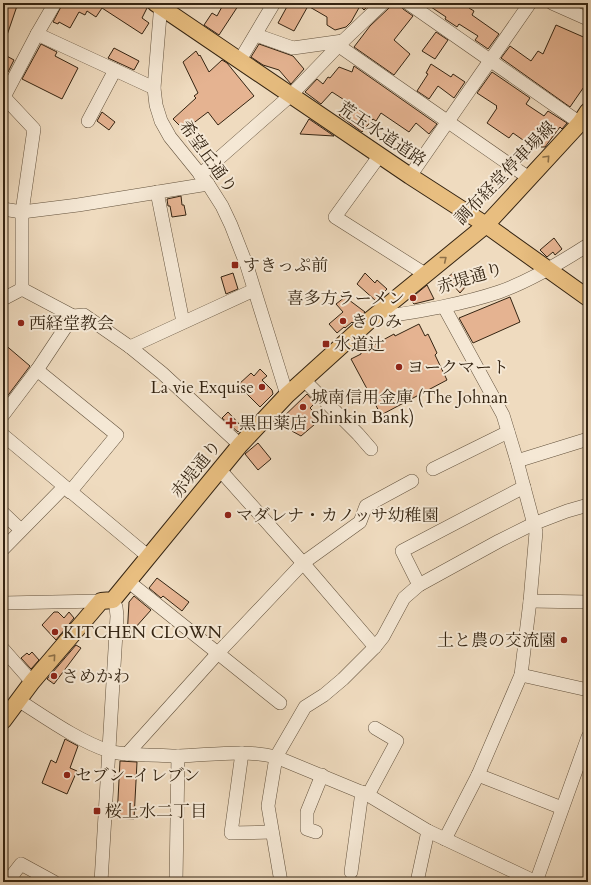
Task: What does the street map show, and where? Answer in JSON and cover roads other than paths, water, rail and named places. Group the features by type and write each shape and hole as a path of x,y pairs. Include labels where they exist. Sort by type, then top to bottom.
{"main road":[{"name":"荒玉水道道路","path":"159,4 410,176 486,225 588,298"},
{"name":"調布経堂停車場線","path":"371,319 486,225 584,117"},
{"name":"赤堤通り","path":"107,601 129,582 240,445 303,379 371,319"},
{"path":"3,721 32,682 107,601"}],"street":[{"path":"22,289 22,212 34,129 4,98 55,3"},
{"path":"240,60 274,3"},
{"path":"3,209 22,212 78,205 157,192 204,179 383,3"},
{"path":"408,3 491,61 584,117"},
{"path":"410,176 530,3"},
{"path":"552,3 588,19"},
{"name":"希望丘通り","path":"159,4 154,88 156,105 161,121 170,137 204,179 222,206 231,225 244,259 287,395"},
{"path":"37,34 154,88"},
{"path":"256,35 293,48 341,44 448,122 529,178"},
{"path":"88,121 115,70"},
{"path":"380,155 335,217 425,274"},
{"path":"157,192 183,322"},
{"name":"赤堤通り","path":"371,319 444,307 500,291 547,270 588,246"},
{"path":"3,299 22,289"},
{"path":"22,289 73,316 84,315 130,347 162,373 240,445"},
{"path":"130,347 254,290"},
{"path":"444,307 503,415 536,532 522,675 478,775 445,839"},
{"path":"3,415 37,370 73,316"},
{"path":"3,549 21,530 67,489 117,435 37,370"},
{"path":"303,379 371,449"},
{"path":"433,469 508,432"},
{"path":"3,435 149,557"},
{"path":"517,461 588,439"},
{"path":"220,470 375,647"},
{"path":"127,754 218,653 303,563 360,522 366,506 412,481"},
{"path":"419,585 402,550 524,487"},
{"path":"281,882 268,806 276,757 305,707 324,695 343,679 375,647 383,636 404,598 419,585 499,541 534,524 567,511 588,505"},
{"path":"3,513 21,530"},
{"path":"129,582 280,703"},
{"path":"3,603 107,601 116,607 117,616 101,882"},
{"path":"530,601 588,602"},
{"path":"3,650 32,682"},
{"path":"522,675 588,690"},
{"path":"18,700 81,738 108,751 127,754 178,756 242,753 263,754 276,757 365,793 428,831 536,882 588,737"},
{"path":"351,872 365,793 397,741 375,728"},
{"path":"242,753 231,833 272,832"},
{"path":"176,882 178,756"},
{"path":"478,775 562,808"},
{"path":"316,832 307,829 306,812 322,776"},
{"path":"417,882 428,831"},
{"path":"9,874 21,864 54,882"}],"place":[{"name":"すきっぷ前","path":"235,265"},
{"name":"喜多方ラーメン","path":"413,298"},
{"name":"きのみ","path":"343,321"},
{"name":"西経堂教会","path":"21,323"},
{"name":"水道辻","path":"326,344"},
{"name":"ヨークマート","path":"399,367"},
{"name":"La vie Exquise","path":"262,387"},
{"name":"城南信用金庫 (The Johnan Shinkin Bank)","path":"303,407"},
{"name":"黒田薬店","path":"231,423"},
{"name":"マダレナ・カノッサ幼稚園","path":"228,515"},
{"name":"KITCHEN CLOWN","path":"55,632"},
{"name":"土と農の交流園","path":"564,640"},
{"name":"さめかわ","path":"54,676"},
{"name":"セブン-イレブン","path":"67,775"},
{"name":"桜上水二丁目","path":"97,811"}]}
